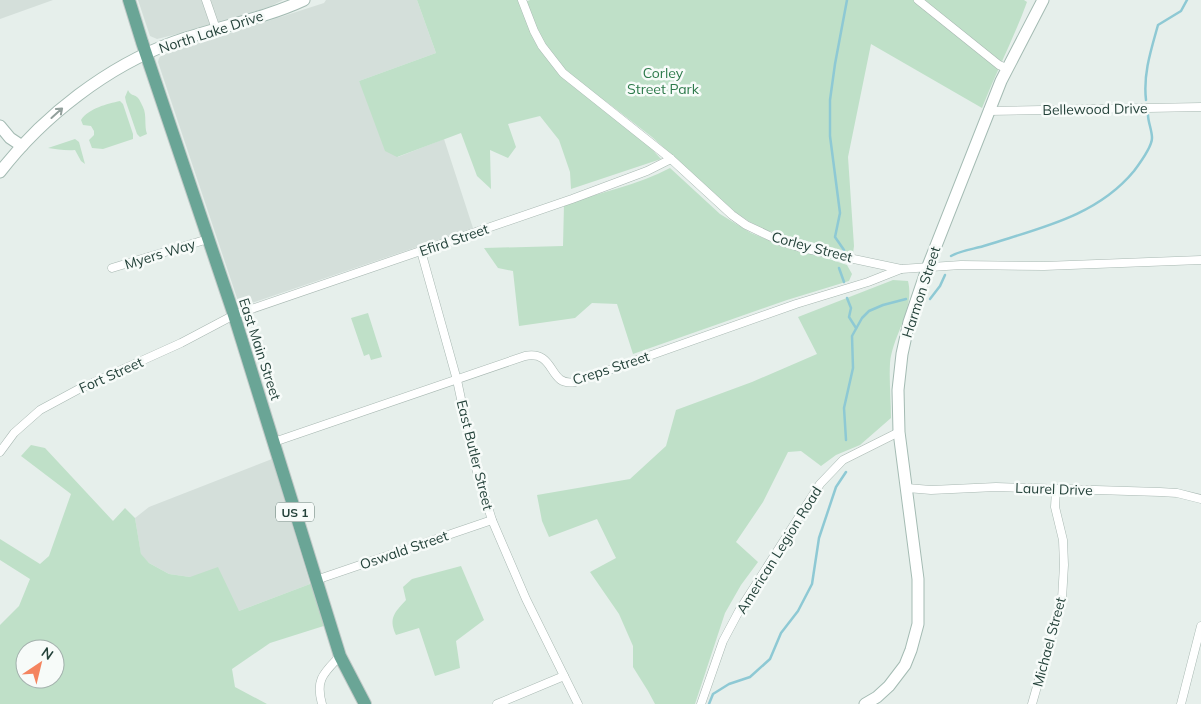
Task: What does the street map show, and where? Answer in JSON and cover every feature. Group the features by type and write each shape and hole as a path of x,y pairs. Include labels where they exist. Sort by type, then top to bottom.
{"main road":[{"name":"East Main Street","path":"129,1 234,315 340,656 365,704"}],"street":[{"path":"206,0 216,29"},
{"name":"North Lake Drive","path":"0,172 22,146 51,118 98,81 146,54 176,41 285,8 304,0"},
{"name":"Corley Street","path":"522,0 542,46 563,73 671,159 732,215 782,242 901,269 961,265 1044,266 1201,260"},
{"path":"918,0 993,60 1006,68"},
{"name":"Harmon Street","path":"865,704 877,697 889,686 904,665 912,650 918,624 918,579 899,432 898,390 902,354 909,322 928,266 988,111 1006,68 1043,0"},
{"name":"Bellewood Drive","path":"988,111 1201,107"},
{"path":"0,126 10,138 22,146"},
{"name":"Efird Street","path":"234,315 622,180 647,171 671,159"},
{"name":"Myers Way","path":"112,268 208,239"},
{"name":"East Butler Street","path":"421,251 457,380 475,465 492,520 526,599 578,704"},
{"name":"Creps Street","path":"274,442 531,355 538,355 544,359 564,382 576,382 901,269"},
{"name":"Fort Street","path":"0,452 14,433 40,410 79,389 181,343 234,315"},
{"name":"American Legion Road","path":"701,704 723,641 739,611 820,484 843,460 899,432"},
{"name":"Laurel Drive","path":"907,488 931,490 996,487 1160,492 1177,493 1201,499"},
{"name":"Michael Street","path":"1032,704 1062,600 1064,556 1063,540 1055,507 1056,490"},
{"name":"Oswald Street","path":"316,580 492,520"},
{"path":"1181,704 1201,626"},
{"path":"322,704 319,685 322,675 340,656"},
{"path":"497,704 564,676"}],"shaded area":[{"path":"0,0 53,0 0,19"},
{"path":"138,0 283,0 222,23 157,39 150,36"},
{"path":"326,0 417,0 436,53 359,81 398,157 444,139 473,228 240,307 158,62 159,58 162,55 324,3"},
{"path":"272,459 310,584 239,611 190,577 169,574 149,563 141,555 135,518 149,507"}],"green space":[{"path":"417,0 520,0 532,31 574,86 648,145 661,159 571,189 570,172 559,140 540,116 508,124 516,147 508,158 490,150 491,189 477,176 461,133 397,157 385,151 359,81 436,53"},
{"name":"Corley Street Park","path":"530,0 1024,0 1027,2 982,108 871,44 848,157 853,253 765,230 735,212 652,137 564,71 544,46 525,2"},
{"path":"128,90 138,98 144,110 147,134 140,137 137,134 126,102 125,97"},
{"path":"120,101 123,104 133,139 103,149 92,148 89,140 94,135 94,131 91,126 83,125 81,120 93,110"},
{"path":"75,139 79,142 85,164 81,161 75,150 48,148"},
{"path":"670,168 720,214 751,233 791,249 808,252 847,265 852,274 849,281 787,300 633,354 617,304 592,303 575,318 519,326 513,271 498,268 484,248 563,246 564,204 632,184"},
{"path":"893,280 908,281 909,302 890,363 891,418 860,445 836,455 821,466 801,451 788,452 763,502 736,542 758,562 741,585 725,613 695,704 655,704 633,667 633,646 619,614 590,572 616,558 597,519 549,537 542,521 537,495 630,479 666,446 676,410 752,382 817,354 798,317"},
{"path":"368,313 382,357 371,360 369,354 364,356 351,318"},
{"path":"31,445 45,448 113,521 125,508 135,518 141,554 149,563 169,574 190,577 218,567 239,611 316,580 330,624 270,643 232,669 235,687 267,704 0,704 0,625 19,606 30,579 0,560 0,539 40,564 49,556 71,494 21,456"},
{"path":"461,566 484,620 456,641 460,668 435,676 419,628 396,635 393,620 396,612 406,600 403,587 412,579"}],"waterway":[{"path":"844,250 835,237 840,213 830,136 830,100 847,0"},
{"path":"1146,100 1147,71 1158,25 1181,11 1187,0"},
{"path":"951,256 1047,226 1085,210 1103,199 1134,171 1148,150 1152,138 1148,115"},
{"path":"839,268 844,282"},
{"path":"930,299 940,286 945,275"},
{"path":"847,298 851,308 849,317 856,328"},
{"path":"846,440 844,408 853,368 852,336 862,318 869,311 906,299"},
{"path":"709,704 713,694 729,684 750,677 770,659 781,633 798,611 812,584 819,538 836,487 846,472"}]}
